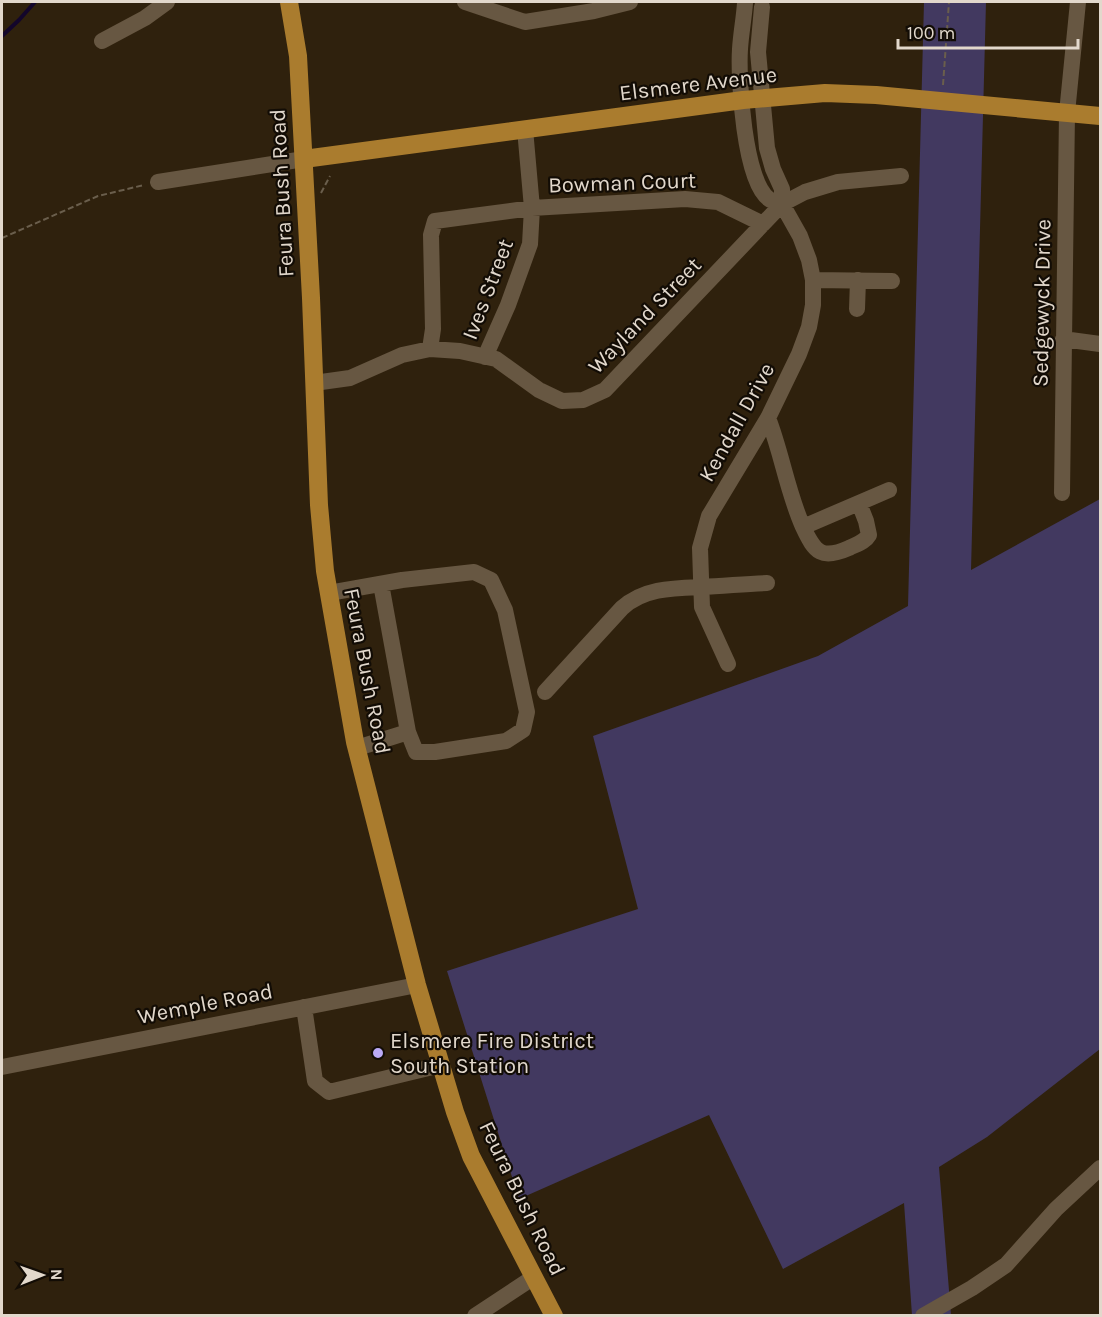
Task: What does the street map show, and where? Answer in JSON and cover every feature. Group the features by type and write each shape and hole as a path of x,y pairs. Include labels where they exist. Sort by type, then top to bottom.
{"main road":[{"name":"Feura Bush Road","path":"289,2 298,56 319,505 329,593 357,748 417,985 471,1156 554,1316"},
{"name":"Elsmere Avenue","path":"304,159 743,100 825,93 876,95 1101,116"}],"street":[{"path":"102,41 145,18 167,2"},
{"path":"465,2 525,22 594,11 630,2"},
{"path":"741,2 763,4"},
{"name":"Kendall Drive","path":"741,2 740,50 746,143 751,165 769,199 782,204"},
{"name":"Sedgewyck Drive","path":"1062,493 1066,113 1078,2"},
{"name":"Kendall Drive","path":"728,664 702,607 700,548 709,516 768,418 799,354 809,327 813,305 813,280 809,260 800,236 782,204 782,189 767,148 758,52 763,4"},
{"name":"Ives Street","path":"485,357 530,244 532,208 525,129"},
{"path":"158,182 304,159"},
{"path":"782,204 805,192 838,182 901,176"},
{"name":"Bowman Court","path":"430,349 433,328 431,235 435,221 532,208 685,199 718,202 763,224"},
{"name":"Wayland Street","path":"314,383 350,378 402,355 430,349 460,351 496,359 539,390 562,402 583,399 605,390 782,204"},
{"path":"813,280 892,281"},
{"path":"857,309 858,280"},
{"path":"1062,339 1101,344"},
{"path":"768,418 778,443 791,498 803,527 819,552 828,555 840,552 863,542 869,535 859,503"},
{"path":"803,527 890,490"},
{"path":"329,593 381,584 474,572 491,580 505,610 527,712 522,730 506,741 435,752 416,752 408,732 381,584"},
{"path":"545,692 629,602 642,595 661,590 767,583"},
{"path":"357,748 408,732"},
{"name":"Wemple Road","path":"2,1067 417,985"},
{"path":"304,1007 315,1081 329,1092 441,1065"},
{"path":"923,1316 1006,1265 1056,1209 1099,1174"},
{"path":"475,1316 483,1308 534,1277"}],"path":[{"path":"943,101 949,2"},
{"path":"2,238 98,196 158,182"}],"shaded area":[{"path":"924,2 986,2 971,570 1100,499 1100,1049 987,1137 939,1167 951,1315 912,1315 904,1203 783,1269 709,1115 519,1199 447,971 638,909 593,736 818,656 908,606"}],"waterway":[{"path":"2,36 35,2"}],"place":[{"name":"Elsmere Fire District South Station","path":"378,1053"}]}
